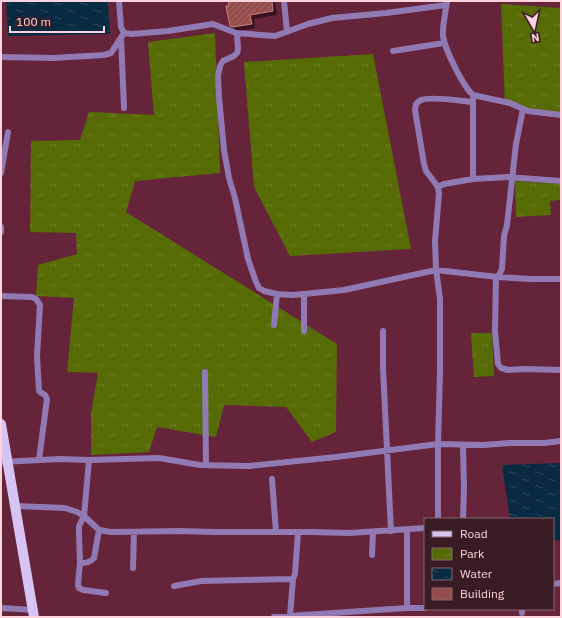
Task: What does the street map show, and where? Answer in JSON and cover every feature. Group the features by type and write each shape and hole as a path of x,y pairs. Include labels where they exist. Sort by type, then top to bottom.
{"main road":[{"path":"1,424 4,462 15,506 34,614"}],"street":[{"path":"119,1 122,36 124,108"},
{"path":"284,1 287,32"},
{"path":"1,57 53,58 104,55 111,53 122,36 213,24 237,33 275,36 308,24 332,18 386,13 447,3 443,31 444,43 457,72 473,95 510,103 522,109 540,113 561,115"},
{"path":"237,33 237,53 223,61 220,66 219,97 224,150 229,178 235,198 248,259 259,288 264,291 277,294 292,295 344,290 436,270 497,277 561,280"},
{"path":"392,51 444,43"},
{"path":"473,95 473,179"},
{"path":"438,518 440,299 436,270 435,241 438,187 426,170 424,164 415,110 416,104 420,100 425,99 472,102"},
{"path":"522,109 504,236 502,269 497,277 496,330 498,364 501,368 508,370 561,370"},
{"path":"1,173 8,132"},
{"path":"438,187 444,184 473,179 512,178 561,181"},
{"path":"1,227 1,232"},
{"path":"274,325 277,294"},
{"path":"304,294 304,331"},
{"path":"1,296 32,296 40,305 37,344 38,391 45,395 47,399 39,460"},
{"path":"383,331 383,368 391,531"},
{"path":"206,372 206,465"},
{"path":"4,462 61,459 89,460 159,458 206,465 249,466 438,444 463,445 561,441"},
{"path":"463,445 463,518"},
{"path":"89,460 84,516 79,526 80,563 78,585 79,588 83,590 106,593"},
{"path":"272,479 276,532"},
{"path":"15,506 65,508 84,516 99,530 111,532 180,531 349,533 424,528"},
{"path":"80,563 92,561 94,558 99,530"},
{"path":"407,530 407,608"},
{"path":"133,568 134,532"},
{"path":"290,616 293,579 296,574 298,532"},
{"path":"372,555 373,532"},
{"path":"174,586 201,581 293,579"},
{"path":"1,608 34,614"},
{"path":"274,617 424,608"}],"green space":[{"path":"501,4 561,8 561,113 505,105"},
{"path":"215,33 220,173 135,181 126,212 337,344 336,432 312,442 286,407 224,405 216,437 157,427 149,452 91,455 91,414 98,373 67,372 74,298 36,296 38,265 77,254 76,233 30,232 31,141 80,140 89,112 154,115 148,42"},
{"path":"373,54 411,249 290,256 254,187 244,62"},
{"path":"515,181 561,184 561,200 550,201 551,215 516,217"},
{"path":"471,333 492,333 494,376 474,377"}],"water":[{"path":"6,1 108,1 110,34 8,36"},
{"path":"561,463 561,541 554,540 554,518 510,518 502,465"}],"building":[{"path":"228,1 272,1 273,11 250,15 252,24 233,27 230,26 226,6 229,6"}]}
